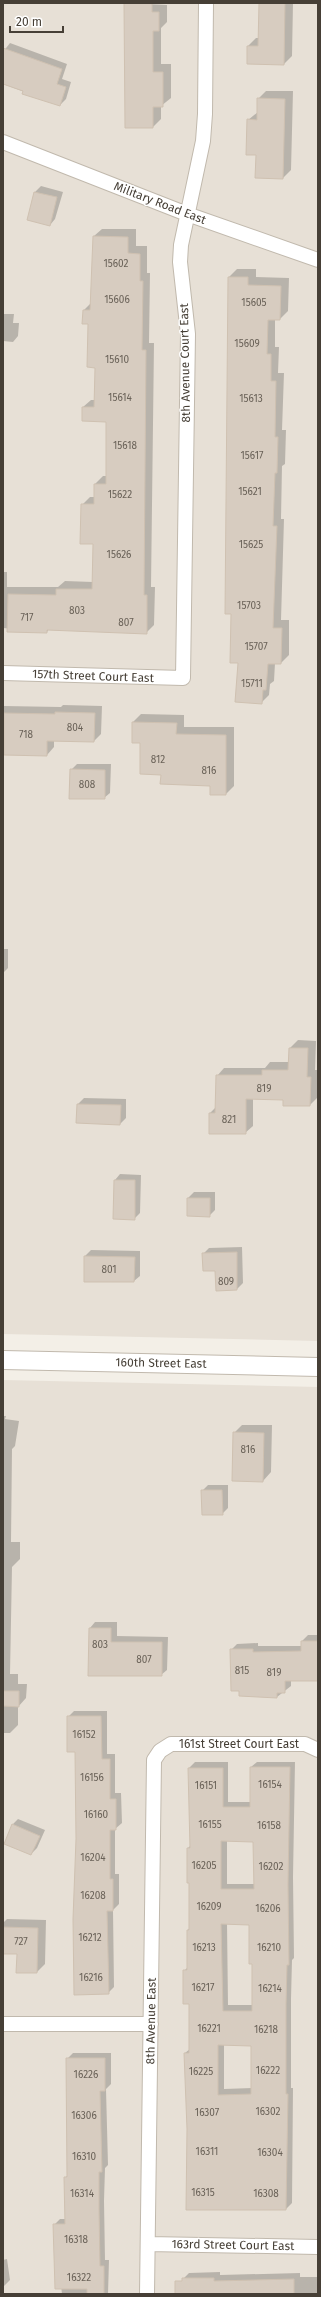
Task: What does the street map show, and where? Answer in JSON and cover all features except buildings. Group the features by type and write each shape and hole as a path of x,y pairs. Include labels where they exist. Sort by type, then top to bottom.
{"street":[{"name":"8th Avenue Court East","path":"183,678 188,334 180,262 187,214 203,141 205,114 206,3"},
{"name":"Military Road East","path":"3,142 187,214 318,260"},
{"name":"157th Street Court East","path":"3,673 183,678"},
{"name":"160th Street East","path":"3,1360 318,1367"},
{"name":"161st Street Court East","path":"160,1751 171,1744 305,1744 318,1750"},
{"name":"8th Avenue East","path":"147,2294 154,1760 160,1751"},
{"path":"3,2024 150,2024"},
{"name":"163rd Street Court East","path":"148,2244 318,2247"}],"shaded area":[{"path":"3,3 318,3 318,1341 3,1334"},
{"path":"3,1380 318,1387 318,2294 3,2294"}]}
